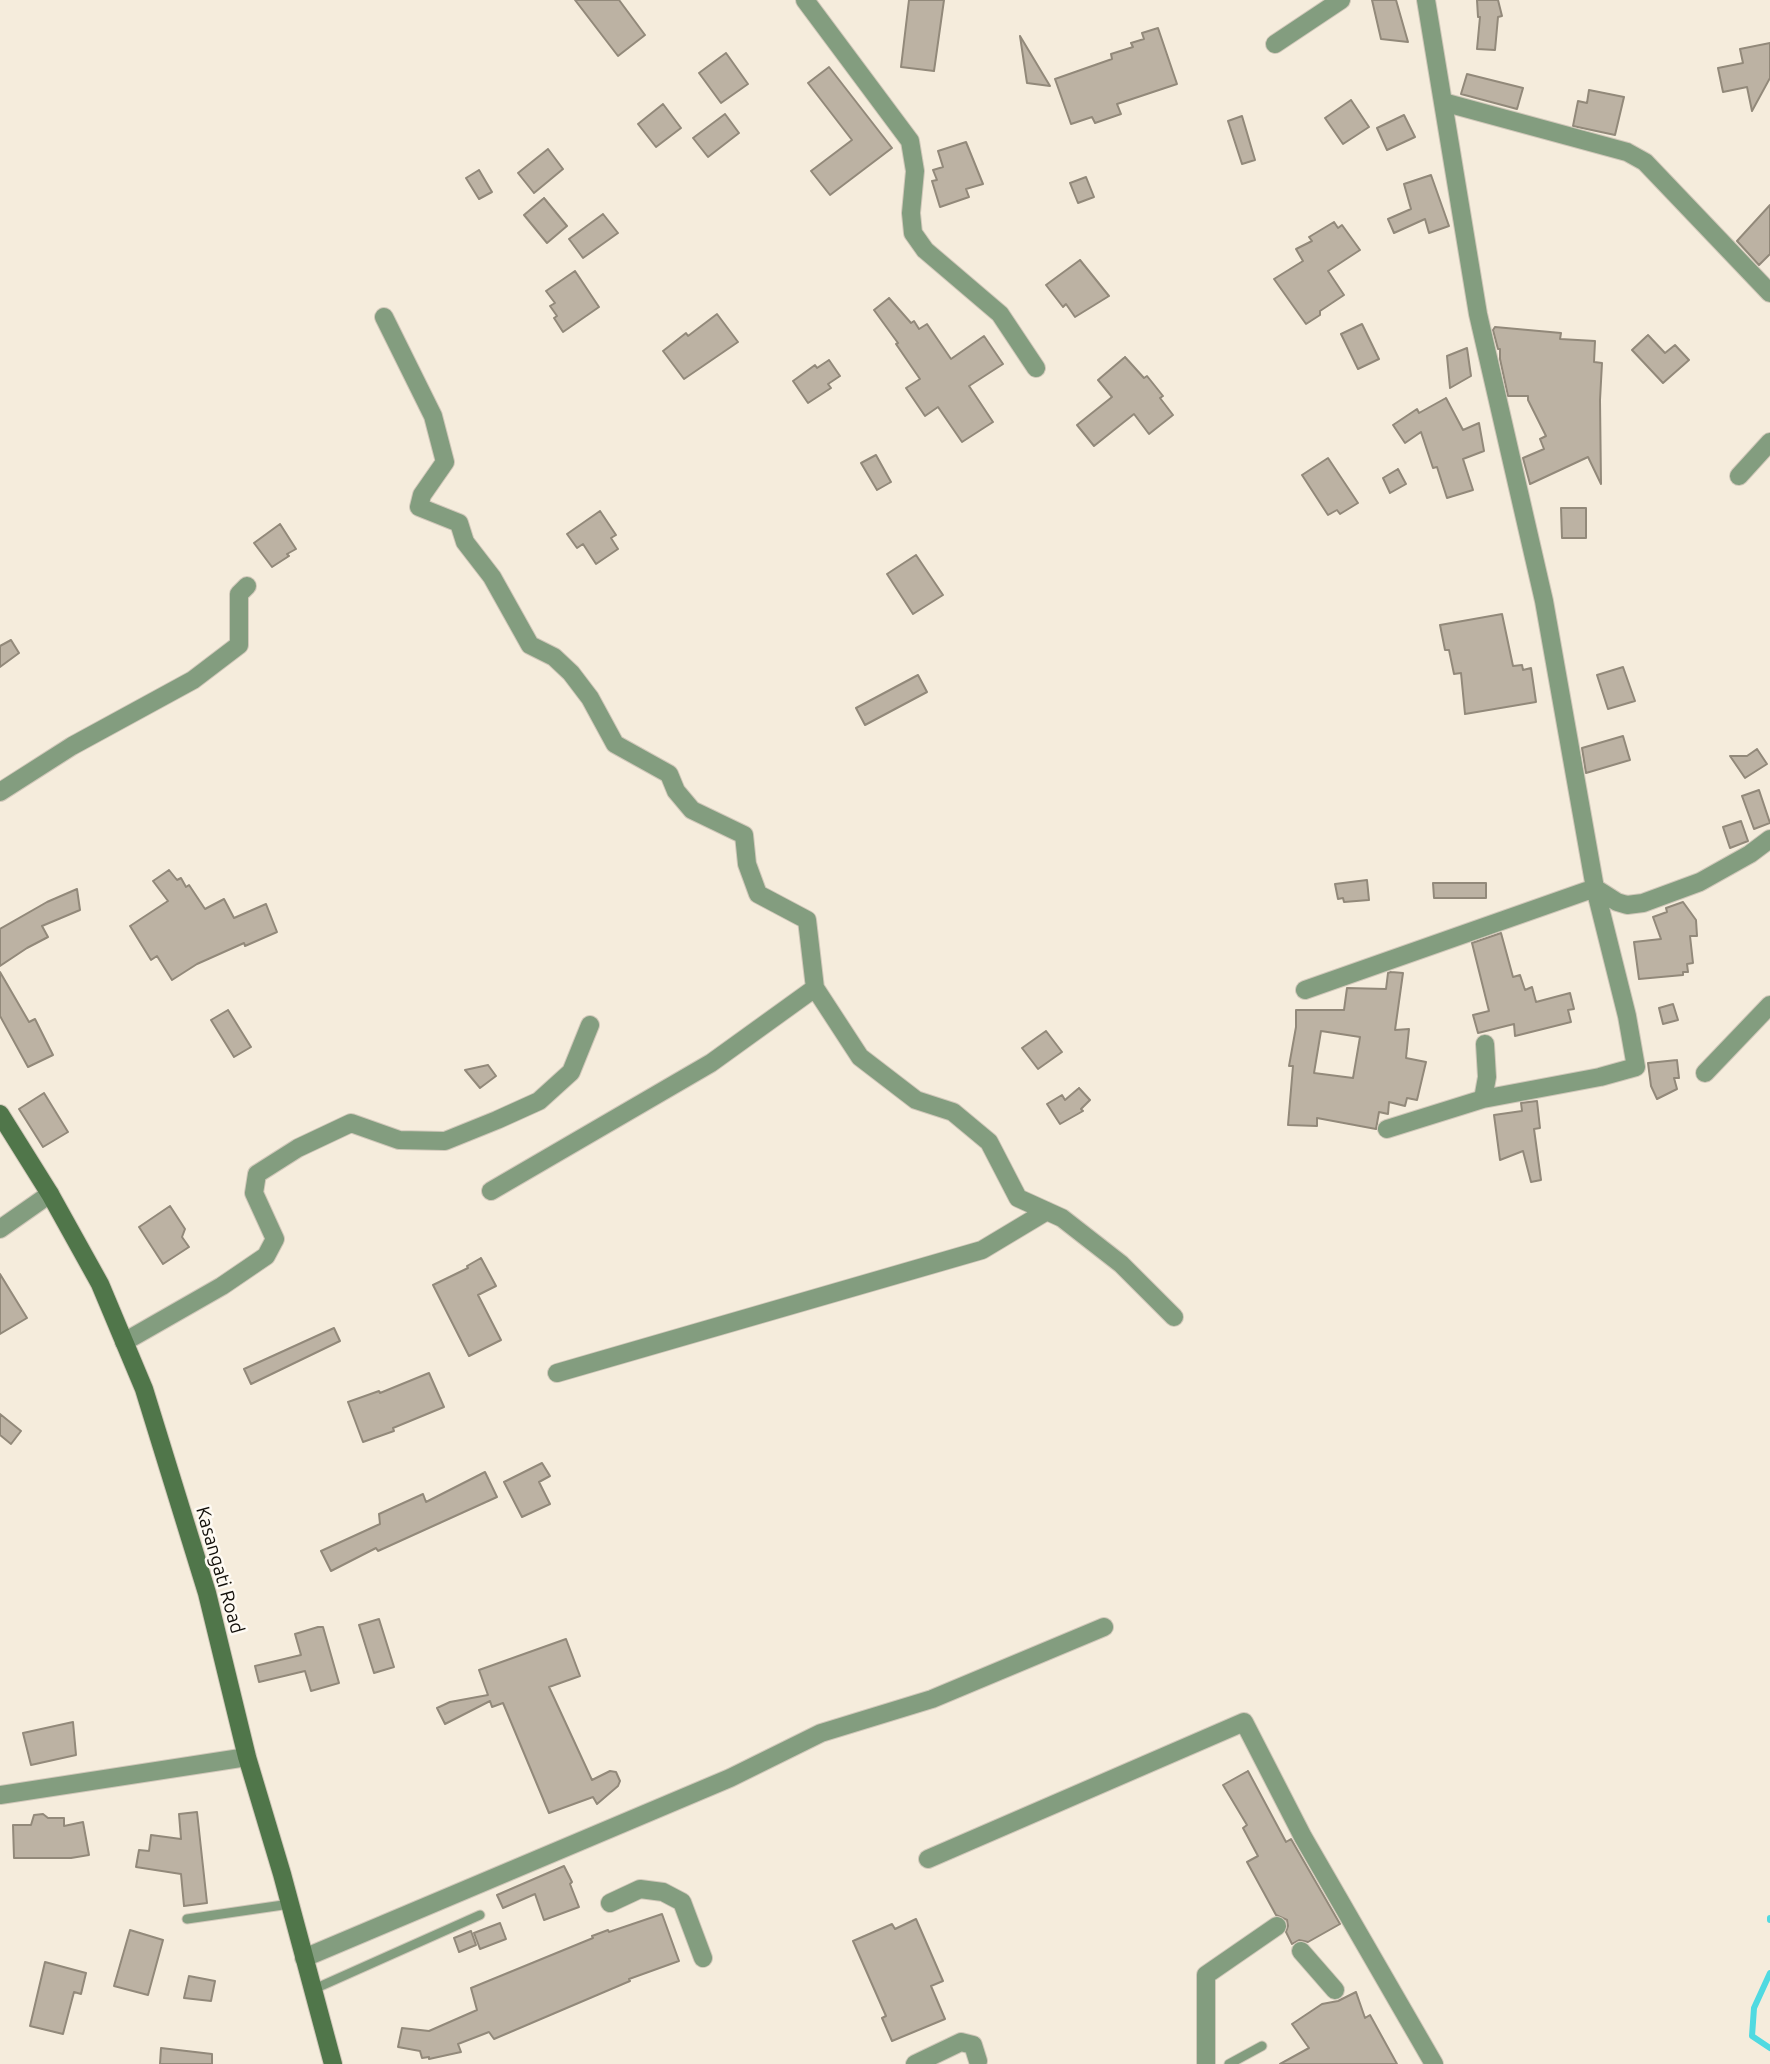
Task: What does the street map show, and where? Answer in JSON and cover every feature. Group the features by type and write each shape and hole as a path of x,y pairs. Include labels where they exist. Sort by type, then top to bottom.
{"street":[{"path":"805,0 909,141 915,171 911,213 913,233 925,250 1000,314 1036,368"},
{"path":"1275,44 1341,0"},
{"path":"1387,1129 1483,1099 1600,1077 1636,1067 1627,1016 1595,888 1544,601 1478,314 1426,0"},
{"path":"1443,102 1627,152 1645,162 1770,293"},
{"path":"384,317 433,416 445,462 422,495 419,507 458,523 465,542 492,576 530,645 554,657 571,673 590,698 615,744 669,774 676,791 692,810 744,835 747,864 758,894 807,920 815,988 860,1057 916,1100 953,1112 989,1142 1018,1198 1062,1218 1121,1264 1174,1317"},
{"path":"1739,476 1770,442"},
{"path":"0,792 72,746 193,680 239,645 239,594 247,586"},
{"path":"1595,888 1617,902 1627,905 1643,903 1700,882 1750,854 1770,839"},
{"path":"1305,989 1595,888"},
{"path":"491,1191 712,1063 815,988"},
{"path":"1705,1073 1770,1005"},
{"path":"124,1342 222,1286 266,1256 275,1239 254,1193 257,1174 298,1148 351,1124 399,1140 445,1141 497,1120 539,1101 571,1072 590,1025"},
{"path":"1483,1099 1487,1077 1485,1044"},
{"name":"Kasangati Road","path":"0,1114 50,1194 100,1284 144,1389 207,1593 247,1757 333,2064"},
{"path":"0,1229 50,1194"},
{"path":"557,1373 982,1250 1047,1211"},
{"path":"304,1958 730,1778 821,1733 932,1699 1104,1627"},
{"path":"928,1859 1244,1722 1303,1837 1434,2064"},
{"path":"0,1795 247,1757"},
{"path":"610,1903 640,1889 663,1892 682,1902 703,1958"},
{"path":"1206,2064 1206,1975 1277,1926"},
{"path":"1301,1951 1335,1990"},
{"path":"915,2064 961,2042 972,2045 978,2061"}],"lane":[{"path":"187,1919 290,1904"},
{"path":"312,1990 480,1915"},
{"path":"1228,2064 1262,2046"}],"building":[{"path":"575,0 619,0 645,35 618,56"},
{"path":"909,0 944,0 934,71 901,67"},
{"path":"1372,0 1396,0 1408,42 1381,39"},
{"path":"1477,0 1498,0 1502,16 1498,17 1495,50 1477,49 1480,17"},
{"path":"1158,28 1177,84 1117,104 1121,114 1095,123 1092,117 1071,124 1055,79 1112,59 1111,54 1133,47 1131,43 1144,39 1142,33"},
{"path":"1020,36 1050,86 1027,83"},
{"path":"1770,43 1770,78 1752,111 1747,87 1723,92 1718,68 1743,63 1740,49"},
{"path":"726,53 748,84 721,103 699,73"},
{"path":"829,67 892,148 830,195 811,171 852,140 808,83"},
{"path":"1467,74 1523,88 1517,109 1461,94"},
{"path":"1589,90 1624,97 1615,135 1573,126 1578,101 1587,103"},
{"path":"1351,100 1369,127 1343,144 1325,118"},
{"path":"663,104 681,128 656,147 638,124"},
{"path":"725,114 739,133 708,157 693,138"},
{"path":"1404,115 1415,137 1387,150 1377,128"},
{"path":"1242,116 1255,160 1242,164 1228,121"},
{"path":"966,142 983,184 966,189 969,197 940,207 932,181 937,180 933,170 943,167 938,151"},
{"path":"548,149 563,169 534,193 518,173"},
{"path":"479,170 492,192 479,199 466,178"},
{"path":"1431,175 1449,226 1429,233 1425,219 1394,233 1388,219 1411,209 1404,184"},
{"path":"1086,177 1094,197 1078,203 1070,183"},
{"path":"544,198 567,226 547,243 524,215"},
{"path":"1770,205 1770,254 1759,265 1737,241"},
{"path":"603,214 618,233 583,258 569,239"},
{"path":"1334,222 1338,228 1342,225 1360,250 1328,271 1344,295 1306,324 1274,279 1303,261 1296,249 1312,241 1309,237"},
{"path":"1080,260 1109,296 1075,317 1066,304 1063,307 1046,285"},
{"path":"575,271 599,307 563,332 550,306 555,303 546,291"},
{"path":"889,298 919,329 927,324 951,359 984,336 1003,364 969,386 993,422 962,442 938,407 925,416 906,388 920,379 874,310"},
{"path":"717,314 738,342 684,379 663,351"},
{"path":"1362,324 1379,359 1358,369 1341,334"},
{"path":"1495,327 1561,333 1560,339 1595,341 1594,362 1602,363 1601,484 1588,457 1530,484 1523,458 1544,449 1540,439 1546,436 1528,396 1508,396 1500,349 1493,330"},
{"path":"1648,335 1665,353 1675,345 1689,360 1663,383 1632,350"},
{"path":"1467,348 1471,376 1450,388 1447,356"},
{"path":"1125,357 1144,378 1147,376 1163,396 1160,398 1173,415 1149,434 1134,414 1094,446 1077,425 1112,397 1098,380"},
{"path":"829,360 840,376 828,384 831,388 808,403 793,381 815,365 817,368"},
{"path":"1446,398 1463,430 1479,423 1484,451 1463,459 1473,490 1447,498 1421,432 1405,443 1393,425 1417,409 1419,413"},
{"path":"876,455 891,482 877,490 861,463"},
{"path":"1328,458 1358,503 1340,514 1337,510 1328,515 1302,475"},
{"path":"1398,469 1406,484 1390,493 1383,478"},
{"path":"1561,508 1586,508 1586,538 1562,538"},
{"path":"600,511 616,535 611,538 618,549 596,564 583,544 577,548 567,534"},
{"path":"280,524 296,549 272,567 254,543"},
{"path":"916,555 943,595 913,614 887,574"},
{"path":"1502,614 1513,666 1522,665 1523,670 1531,668 1536,702 1465,714 1461,673 1454,674 1440,625"},
{"path":"11,640 19,653 0,667 0,646"},
{"path":"1623,667 1635,701 1608,709 1597,675"},
{"path":"918,675 927,692 865,725 856,708"},
{"path":"1623,736 1630,760 1586,773 1582,748"},
{"path":"1757,749 1767,764 1745,778 1730,756 1747,756"},
{"path":"1759,790 1770,823 1754,829 1742,796"},
{"path":"1741,821 1748,841 1730,848 1723,827"},
{"path":"169,870 177,880 181,878 186,887 189,885 205,909 224,899 234,918 266,904 277,932 197,964 172,980 157,956 151,960 130,926 168,901 153,881"},
{"path":"1367,880 1369,900 1344,902 1343,898 1338,899 1335,884"},
{"path":"1433,883 1486,883 1486,898 1434,898"},
{"path":"77,889 80,910 42,926 48,937 0,966 0,929 47,902"},
{"path":"1683,902 1696,920 1697,936 1690,936 1693,963 1687,964 1688,972 1683,972 1683,975 1639,979 1634,942 1661,939 1653,917 1667,912 1666,908"},
{"path":"1501,933 1513,977 1520,975 1525,990 1532,987 1536,1002 1570,993 1574,1009 1568,1010 1571,1022 1515,1036 1514,1024 1478,1033 1473,1015 1489,1011 1472,943"},
{"path":"0,972 29,1022 35,1019 53,1055 28,1067 0,1016"},
{"path":"1388,973 1403,973 1395,1030 1409,1029 1406,1058 1426,1062 1417,1100 1407,1098 1405,1106 1389,1102 1388,1114 1379,1112 1376,1129 1317,1118 1317,1126 1288,1125 1293,1066 1289,1066 1296,1027 1296,1010 1344,1010 1347,988 1386,989","holes":["1321,1031 1360,1037 1353,1078 1314,1073"]},
{"path":"1673,1004 1678,1020 1663,1024 1659,1008"},
{"path":"228,1010 251,1047 234,1057 211,1020"},
{"path":"1046,1031 1062,1052 1038,1069 1022,1048"},
{"path":"1677,1060 1679,1078 1674,1078 1677,1089 1657,1099 1651,1086 1648,1063"},
{"path":"488,1065 496,1076 480,1088 465,1070"},
{"path":"1079,1088 1090,1100 1081,1109 1083,1111 1060,1124 1047,1104 1062,1095 1065,1100"},
{"path":"44,1093 68,1132 43,1147 19,1109"},
{"path":"1537,1101 1540,1128 1534,1129 1541,1180 1531,1182 1523,1151 1500,1160 1494,1115 1522,1111 1521,1103"},
{"path":"170,1206 185,1229 182,1237 189,1247 163,1264 139,1227"},
{"path":"481,1258 496,1286 478,1295 501,1340 469,1356 433,1285 468,1268 467,1266"},
{"path":"0,1274 27,1318 0,1334"},
{"path":"334,1328 340,1341 251,1384 244,1369"},
{"path":"429,1373 444,1407 393,1428 394,1431 363,1442 348,1402 379,1391 380,1393"},
{"path":"0,1414 21,1431 11,1444 0,1435"},
{"path":"542,1463 550,1476 539,1482 550,1504 522,1517 504,1482"},
{"path":"485,1472 497,1497 378,1551 376,1548 331,1571 321,1551 380,1524 379,1514 423,1494 426,1502"},
{"path":"379,1619 394,1667 374,1673 359,1625"},
{"path":"323,1627 339,1683 311,1691 305,1671 259,1682 255,1666 301,1655 295,1634"},
{"path":"566,1639 580,1676 549,1687 592,1780 610,1771 616,1772 620,1781 618,1786 597,1804 593,1797 549,1813 503,1703 492,1707 490,1701 445,1724 437,1708 450,1702 488,1695 479,1670"},
{"path":"73,1722 76,1755 31,1765 23,1733"},
{"path":"1248,1771 1286,1842 1291,1839 1340,1924 1308,1942 1299,1940 1292,1944 1286,1932 1287,1920 1276,1915 1247,1862 1258,1856 1243,1828 1247,1825 1223,1785"},
{"path":"197,1812 207,1903 184,1906 181,1874 136,1867 139,1850 149,1851 151,1835 181,1839 179,1814"},
{"path":"43,1814 48,1818 64,1818 64,1826 83,1822 89,1855 71,1858 14,1858 13,1825 31,1825 34,1815"},
{"path":"564,1866 579,1907 544,1920 535,1894 503,1908 497,1895"},
{"path":"662,1914 679,1961 629,1979 630,1981 494,2039 489,2032 458,2044 461,2052 429,2059 422,2058 420,2051 398,2047 402,2028 429,2031 477,2010 471,1988 593,1938 592,1936"},
{"path":"916,1919 943,1981 931,1986 945,2019 892,2041 882,2018 886,2016 853,1941 892,1924 895,1929"},
{"path":"500,1923 506,1939 480,1949 474,1933"},
{"path":"130,1930 163,1940 148,1995 114,1986"},
{"path":"471,1931 476,1945 459,1952 454,1938"},
{"path":"45,1962 86,1973 81,1994 74,1992 63,2034 30,2026"},
{"path":"189,1976 215,1981 211,2001 184,1998"},
{"path":"1356,1992 1365,2018 1370,2015 1397,2064 1280,2064 1309,2048 1292,2024 1322,2004 1338,2001"},
{"path":"161,2048 212,2054 212,2064 160,2064"}],"waterway":[{"path":"1770,1973 1754,2008 1752,2036 1770,2048"}]}
